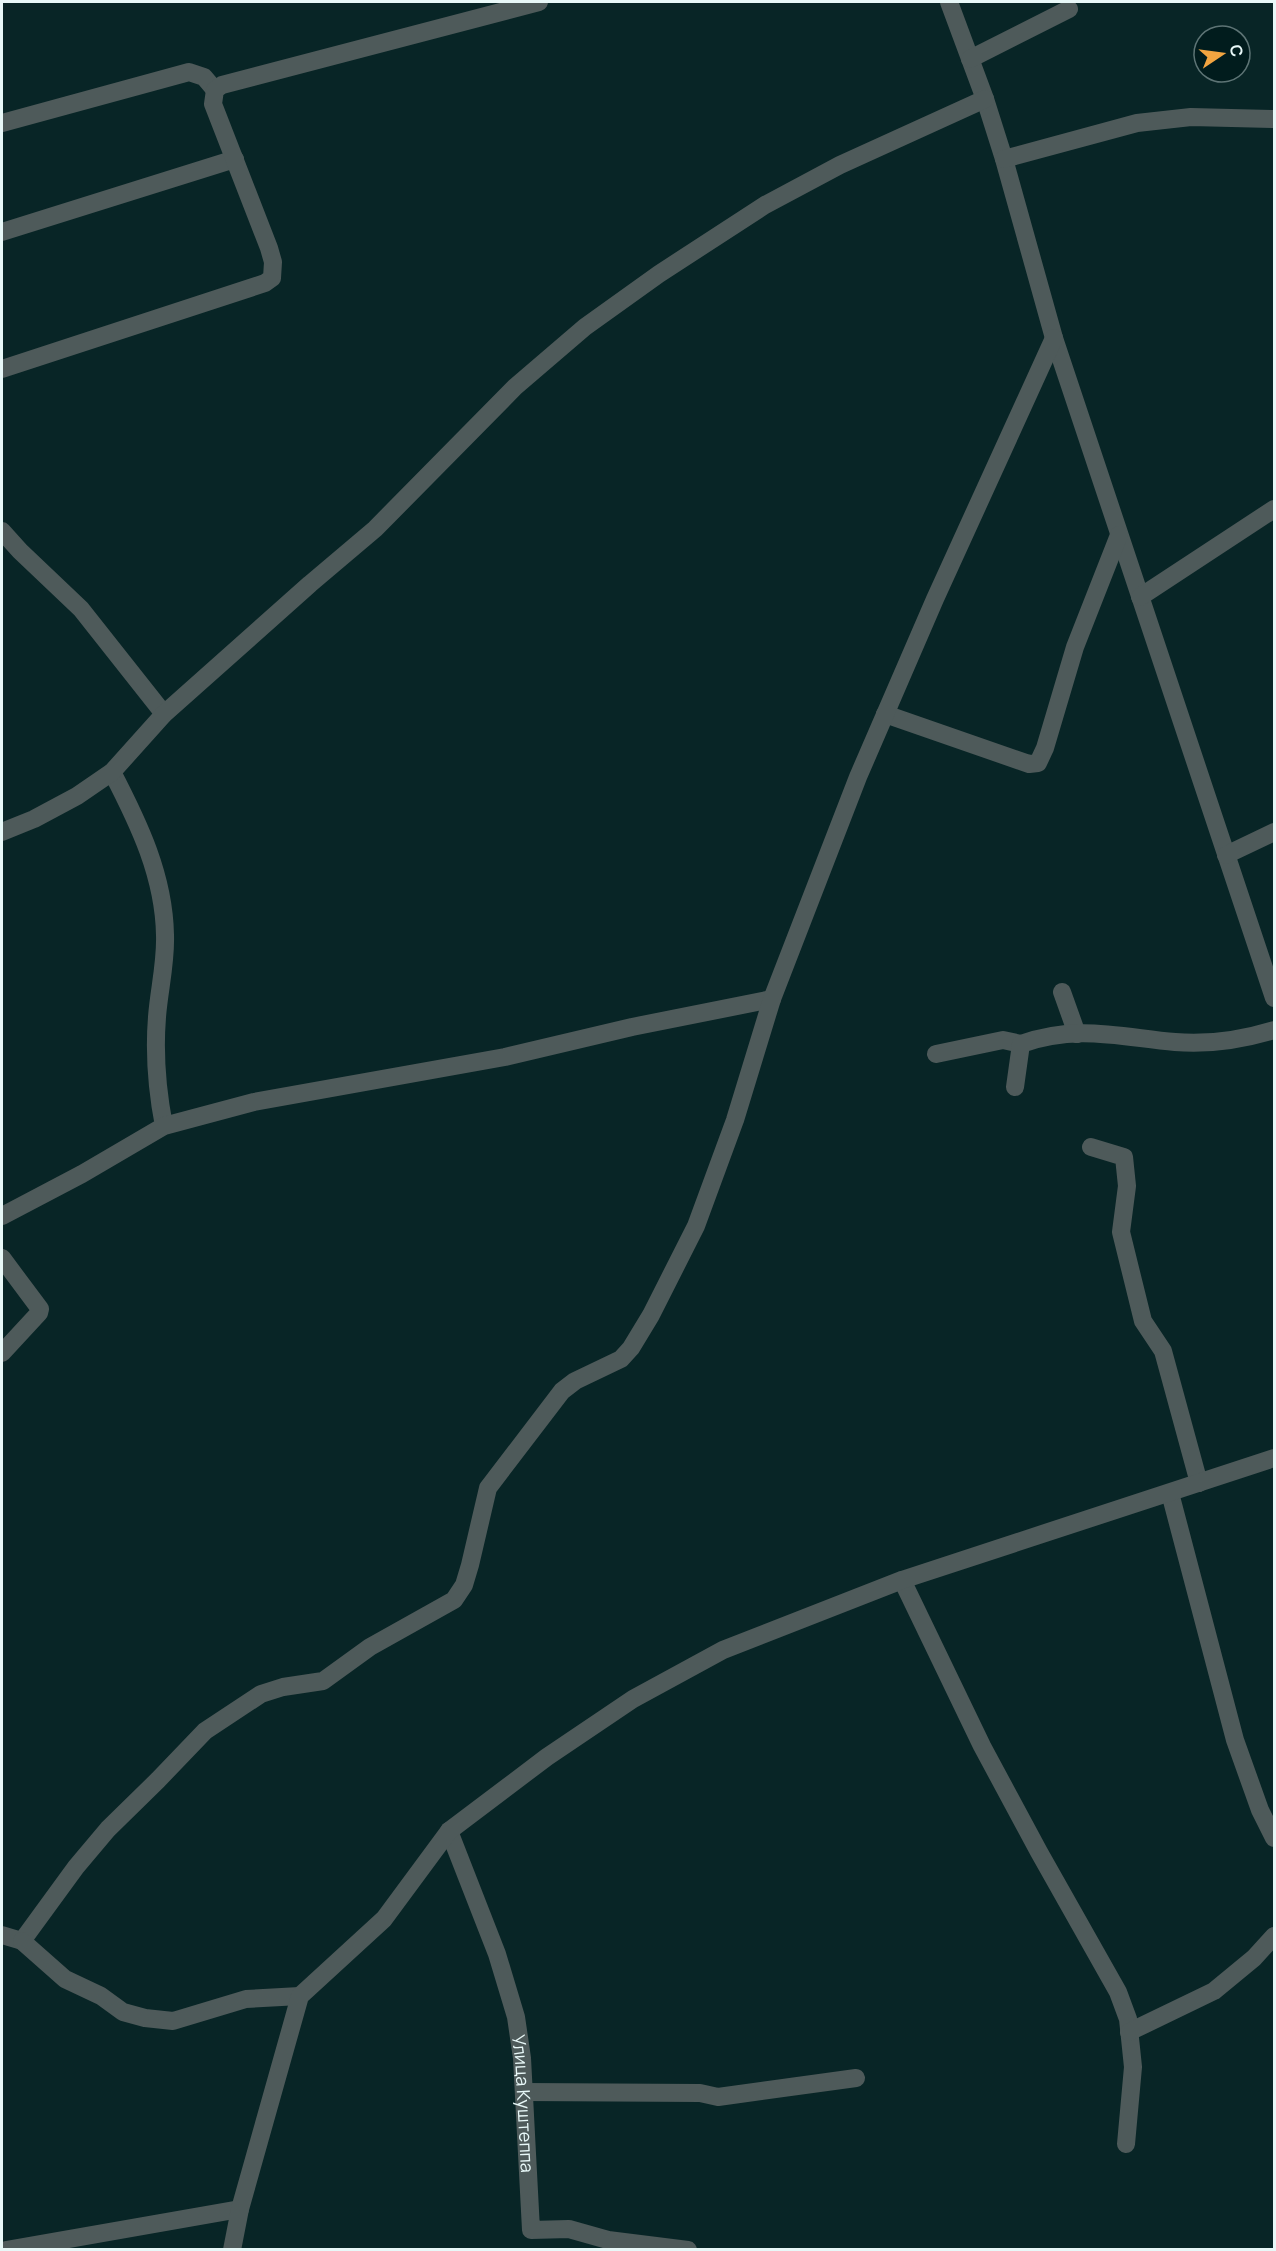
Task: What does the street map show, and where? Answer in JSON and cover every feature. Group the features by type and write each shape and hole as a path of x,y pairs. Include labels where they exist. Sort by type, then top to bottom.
{"street":[{"path":"2,369 265,283 272,278 274,270 271,255 213,104 215,90 222,85 539,2"},
{"path":"949,2 985,99 1004,159 1054,338 1275,998"},
{"path":"970,59 1069,9"},
{"path":"2,123 189,72 204,77 215,90"},
{"path":"2,832 34,819 77,796 112,772 164,714 375,529 515,387 585,327 659,274 765,205 840,165 985,99"},
{"path":"1004,159 1137,123 1191,117 1275,119"},
{"path":"2,232 235,159"},
{"path":"22,1941 76,1867 102,1837 205,1731 261,1694 323,1681 370,1647 454,1600 464,1585 488,1488 562,1391 575,1381 621,1359 631,1348 651,1315 696,1226 735,1120 772,999 854,788 935,599 1054,338"},
{"path":"1140,597 1275,509"},
{"path":"2,531 81,609 164,714"},
{"path":"885,714 1029,764 1038,763 1045,748 1075,647 1119,535"},
{"path":"112,772 138,822 153,861 162,899 165,937 155,1049 157,1086 165,1126"},
{"path":"1226,855 1275,832"},
{"path":"1062,992 1077,1034"},
{"path":"2,1216 82,1174 165,1126 254,1102 506,1057 632,1027 772,999"},
{"path":"936,1054 1003,1040 1022,1044 1042,1036 1101,1032 1176,1042 1208,1042 1244,1040 1275,1030"},
{"path":"1016,1087 1022,1044"},
{"path":"1091,1147 1124,1157 1127,1186 1120,1232 1143,1321 1163,1351 1199,1484"},
{"path":"2,1258 36,1300 40,1309 39,1313 2,1353"},
{"path":"232,2250 240,2209 300,1996 384,1919 449,1831 547,1757 633,1699 723,1650 902,1580 1275,1458"},
{"path":"1170,1493 1235,1740 1260,1810 1275,1838"},
{"path":"902,1580 982,1746 1118,1992 1128,2019 1133,2067 1126,2144"},
{"name":"Улица Куштеппа","path":"449,1831 497,1954 516,2017 522,2058 531,2229 569,2229 608,2240 688,2250"},
{"path":"2,1935 22,1941 65,1979 101,1996 123,2012 145,2019 173,2021 246,2000 300,1996"},
{"path":"1129,2032 1214,1991 1254,1958 1275,1936"},
{"path":"524,2092 700,2093 718,2097 856,2078"},
{"path":"6,2250 240,2209"}]}
